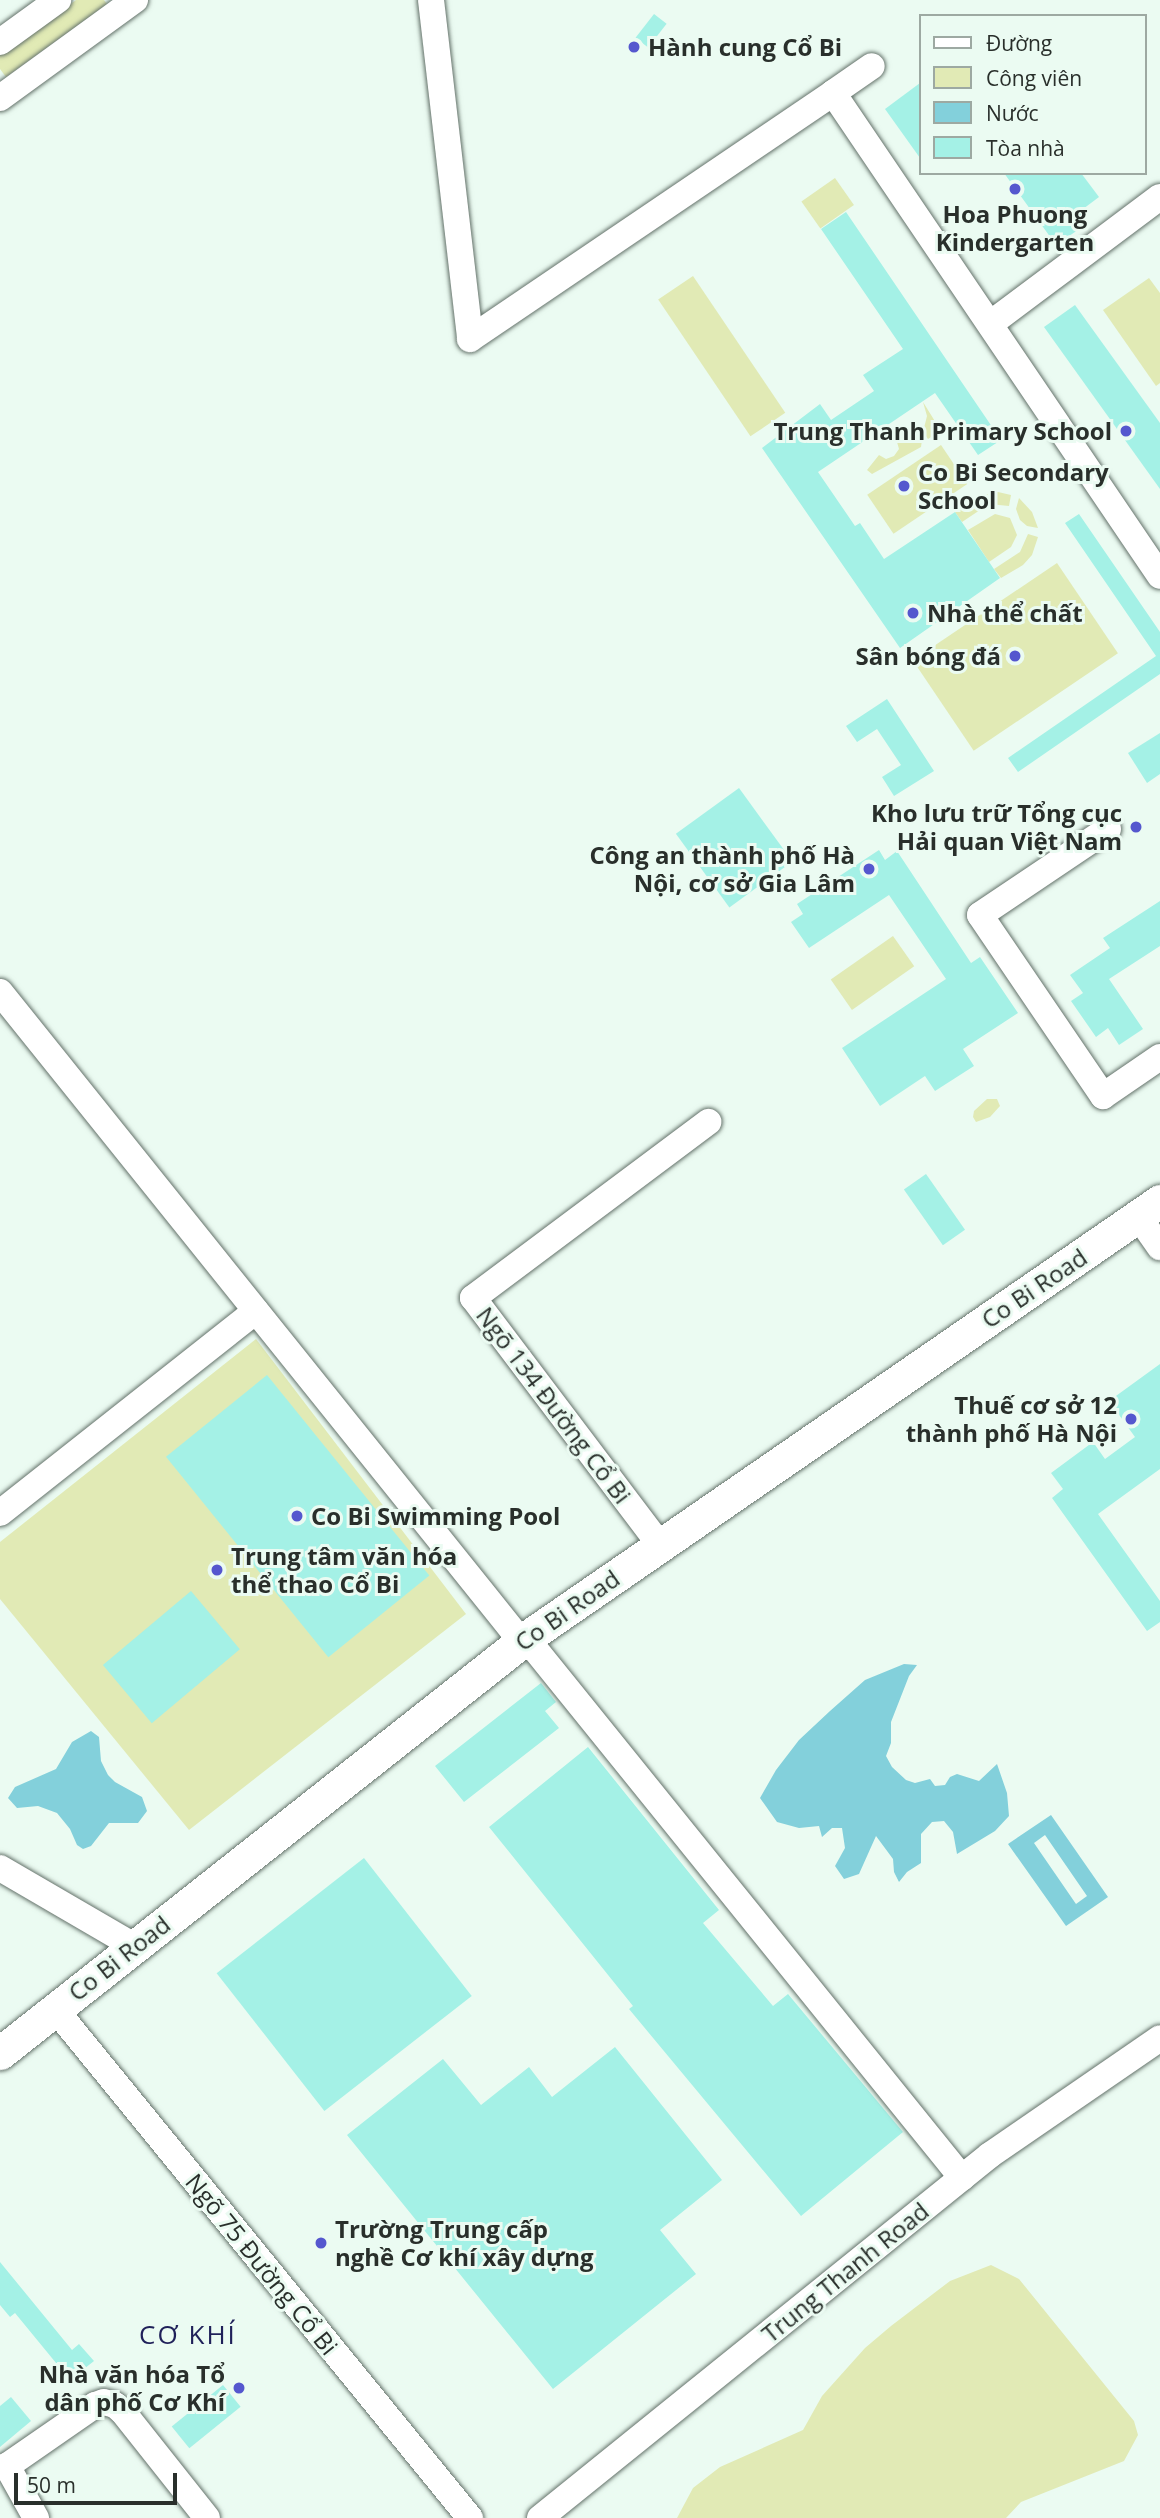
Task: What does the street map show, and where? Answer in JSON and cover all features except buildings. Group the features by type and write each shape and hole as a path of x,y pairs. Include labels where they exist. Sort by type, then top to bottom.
{"main road":[{"name":"Co Bi Road","path":"0,2053 524,1640 1149,1209"}],"street":[{"path":"0,42 58,0"},
{"path":"431,0 470,339 872,66"},
{"path":"0,98 133,1"},
{"path":"833,93 1160,576"},
{"path":"990,324 1160,197"},
{"path":"1108,829 981,915 1103,1096 1160,1058"},
{"path":"0,992 962,2178"},
{"name":"Ngõ 134 Đường Cổ Bi","path":"660,1545 473,1298 708,1122"},
{"path":"1149,1209 1160,1247"},
{"path":"0,1513 257,1311"},
{"path":"0,1868 134,1946"},
{"name":"Ngõ 75 Đường Cổ Bi","path":"55,2009 470,2518"},
{"name":"Trung Thanh Road","path":"540,2518 998,2150 1160,2038"},
{"path":"36,2518 7,2466 95,2405 104,2402 115,2405 123,2412 207,2518"}],"green space":[{"path":"76,0 104,0 107,4 6,77 0,69 0,55"},
{"path":"835,178 854,205 820,229 801,202"},
{"path":"693,276 785,413 750,436 658,299"},
{"path":"1149,278 1160,293 1160,383 1156,386 1103,310"},
{"path":"923,402 941,431 928,439 923,432 927,416"},
{"path":"915,435 922,440 921,447 872,474 867,470 879,455 886,459 894,456 899,449 897,442"},
{"path":"941,445 967,484 893,534 867,495"},
{"path":"998,492 1011,495 1009,506 989,504 962,522 955,512 980,496"},
{"path":"1019,498 1032,512 1038,528 1027,526 1020,520 1016,509"},
{"path":"995,514 1010,518 1017,535 1011,547 989,562 968,530"},
{"path":"1028,534 1038,537 1032,555 1023,565 1001,578 994,569 1020,552"},
{"name":"Sân bóng đá","path":"1057,563 1118,653 974,751 913,660"},
{"path":"893,936 914,966 852,1010 831,980"},
{"path":"987,1099 997,1099 1000,1106 990,1117 976,1122 974,1111"},
{"name":"Trung tâm văn hóa thể thao Cổ Bi","path":"256,1339 466,1614 189,1830 0,1599 0,1542"},
{"path":"991,2265 1019,2279 1134,2421 1138,2435 1124,2461 1021,2502 1006,2518 677,2518 693,2488 720,2467 803,2430 822,2396 865,2348 891,2326 950,2281"}],"water":[{"path":"904,1664 917,1665 909,1676 891,1722 891,1743 886,1756 892,1767 906,1780 915,1783 930,1779 935,1786 945,1785 950,1777 957,1774 979,1781 997,1764 1007,1793 1009,1816 995,1831 957,1854 953,1832 944,1821 932,1822 921,1834 921,1863 907,1872 899,1882 894,1872 893,1859 876,1836 859,1874 844,1879 835,1866 845,1848 842,1828 832,1828 822,1837 819,1826 799,1828 777,1822 760,1798 776,1770 799,1740 830,1711 865,1680"},
{"path":"91,1731 99,1737 101,1761 108,1775 142,1797 147,1811 138,1823 109,1823 91,1846 83,1849 77,1845 70,1829 57,1813 38,1806 17,1808 8,1798 15,1787 56,1769 72,1742"},
{"path":"1051,1815 1108,1897 1066,1926 1008,1844","holes":["1045,1835 1087,1896 1076,1904 1034,1843"]}],"place":[{"name":"Hành cung Cổ Bi","path":"634,47"},
{"name":"Hoa Phuong Kindergarten","path":"1015,189"},
{"name":"Trung Thanh Primary School","path":"1126,431"},
{"name":"Co Bi Secondary School","path":"904,486"},
{"name":"Nhà thể chất","path":"913,613"},
{"name":"Sân bóng đá","path":"1015,656"},
{"name":"Kho lưu trữ Tổng cục Hải quan Việt Nam","path":"1136,827"},
{"name":"Công an thành phố Hà Nội, cơ sở Gia Lâm","path":"869,869"},
{"name":"Thuế cơ sở 12 thành phố Hà Nội","path":"1131,1419"},
{"name":"Co Bi Swimming Pool","path":"297,1516"},
{"name":"Trung tâm văn hóa thể thao Cổ Bi","path":"217,1570"},
{"name":"Trường Trung cấp nghề Cơ khí xây dựng","path":"321,2243"},
{"name":"Nhà văn hóa Tổ dân phố Cơ Khí","path":"239,2388"}],"district":[{"name":"CƠ KHÍ","path":"188,2335"}]}
